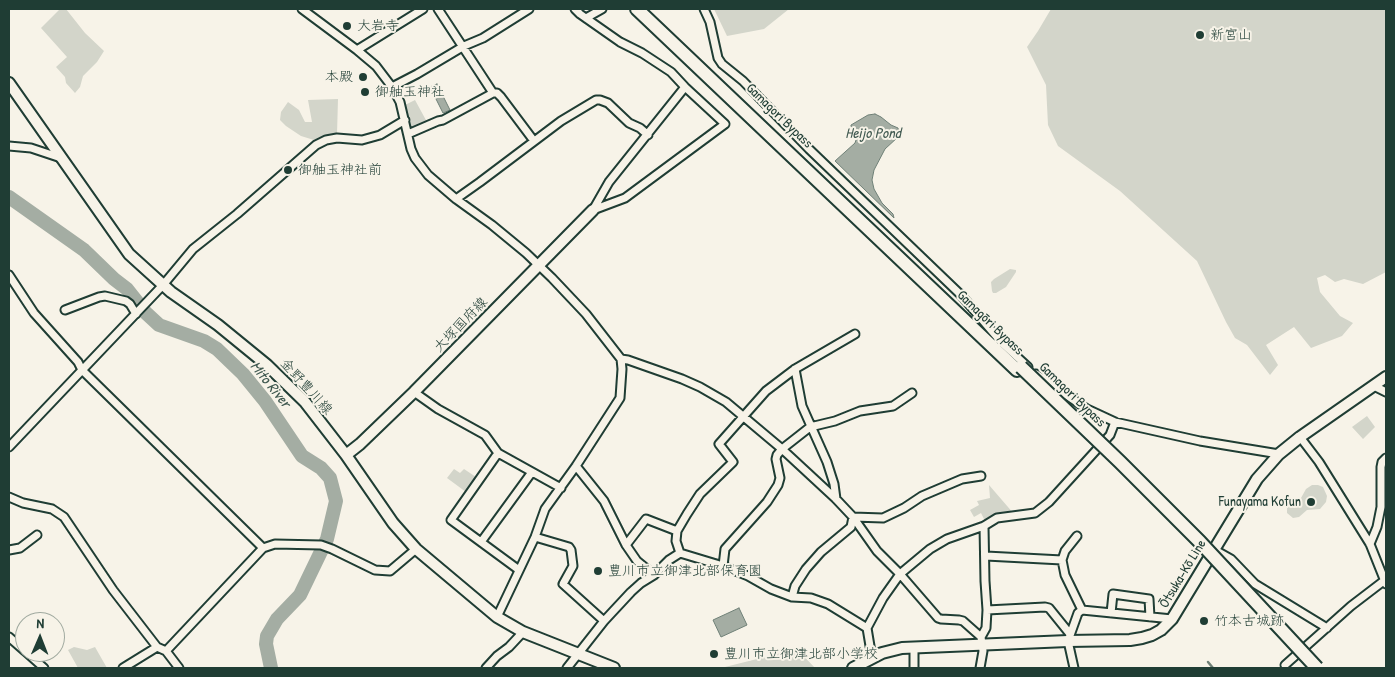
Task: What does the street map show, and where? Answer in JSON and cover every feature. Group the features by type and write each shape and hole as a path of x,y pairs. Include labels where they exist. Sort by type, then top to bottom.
{"highway":[{"name":"Gamagōri Bypass","path":"637,9 1019,368 1192,538 1312,668"},
{"name":"Gamagori Bypass","path":"644,9 1019,368 1120,462 1194,535 1317,668"}],"main road":[{"name":"金野豊川線","path":"9,83 129,254 163,285 218,325 267,365 305,402 346,455 393,523 416,549 497,617 523,632 614,668"},
{"name":"大塚国府線","path":"346,455 414,392 593,210"},
{"name":"Ōtsuka-Kō Line","path":"853,668 892,650 914,647 982,640 1069,637 1130,640 1152,635 1161,630 1172,619 1257,479 1279,454 1300,437 1386,377"}],"street":[{"path":"302,9 376,66 392,87 400,102 411,149 428,175 539,265 586,314 621,359 620,398 561,488 544,509 535,538 497,617"},
{"path":"357,50 423,9"},
{"path":"438,9 493,93 497,93 534,141"},
{"path":"392,87 464,46 483,38 529,9"},
{"path":"575,9 620,42 642,53 671,72 726,124 625,198 593,210"},
{"path":"586,18 602,9"},
{"path":"704,9 710,22 718,58 722,64 743,81 809,149 961,295 1003,344 1034,373 1087,410 1115,422 1200,441 1279,454"},
{"path":"593,210 609,182 685,87"},
{"path":"408,134 444,120 493,93"},
{"path":"456,199 560,121 596,100 608,103 629,123 640,128 648,135"},
{"path":"9,446 138,312 193,249 237,214 316,145 326,140 337,138 362,140 380,135 405,120"},
{"path":"9,146 31,148 61,158"},
{"path":"9,276 34,313 78,362 82,370 263,548"},
{"path":"65,310 105,296 126,301 138,312"},
{"path":"680,552 676,542 677,531 700,494 733,462 719,444 766,391 794,369 855,334"},
{"path":"621,359 700,387 726,402 782,449 836,499 938,618 963,621 982,640"},
{"path":"794,369 802,406 827,462 834,484 836,499"},
{"path":"1374,386 1386,392"},
{"path":"414,392 438,409 485,435 498,453 561,488"},
{"path":"723,566 725,549 767,502 778,485 780,478 776,459 782,449 810,427 835,421 860,411 893,406 912,393"},
{"path":"872,658 867,628 882,598 900,574 930,549 947,539 984,526 997,518 1035,513 1049,502 1110,434 1115,422"},
{"path":"1285,665 1351,606 1386,582 1383,565 1319,462 1300,437"},
{"path":"498,453 451,520 520,570"},
{"path":"1370,544 1377,527 1381,507 1381,467 1386,459"},
{"path":"576,466 604,501 626,545 637,561 654,575"},
{"path":"481,542 532,472"},
{"path":"853,517 883,518 904,508 922,496 962,479 981,476"},
{"path":"9,497 23,503 52,509 64,518 113,590 157,647 166,651 179,668"},
{"path":"792,597 795,586 806,569 821,552 851,527 853,517"},
{"path":"626,545 646,519 677,531"},
{"path":"980,668 987,610 984,526"},
{"path":"9,550 20,548 37,535"},
{"path":"1076,536 1065,551 1062,560 1065,574 1082,610"},
{"path":"535,538 569,547 573,566 563,584 604,621"},
{"path":"166,651 263,548 275,544 321,545 375,570 390,571 416,549"},
{"path":"1215,550 1231,559 1255,584 1326,628"},
{"path":"680,552 748,576 771,589 792,597 811,598 828,604 867,628"},
{"path":"567,668 604,621 636,587 654,575 680,552"},
{"path":"986,556 1062,560"},
{"path":"1111,613 1113,594 1149,598 1150,617"},
{"path":"987,610 1049,608 1069,637 1074,668"},
{"path":"1069,637 1078,613 1082,610 1172,619"},
{"path":"486,668 523,632"},
{"path":"123,668 157,647"},
{"path":"914,647 914,668"}],"shaded area":[{"path":"60,9 66,9 85,33 104,51 97,62 83,76 80,87 75,93 56,67 67,57 41,28"},
{"path":"714,9 789,9 764,29 727,36"},
{"path":"1051,9 1386,9 1386,272 1363,284 1344,279 1335,282 1325,275 1317,278 1320,292 1340,316 1353,323 1342,336 1311,348 1294,327 1266,345 1278,365 1270,375 1247,345 1235,338 1197,261 1120,191 1058,146 1048,125 1046,85 1027,47"},
{"path":"338,99 337,134 323,136 314,140 301,136 280,120 281,112 288,102 299,110 305,122 312,122 308,100"},
{"path":"415,100 427,122 413,129 410,127 403,106"},
{"path":"1010,269 1016,270 1016,272 1006,287 993,293 991,282"},
{"path":"1367,416 1375,427 1363,439 1352,427"},
{"path":"454,469 460,473 464,469 476,477 466,492 447,478"},
{"path":"989,485 1014,514 985,521 981,513 974,517 970,510 979,505 977,501 990,498"},
{"name":"Funayama Kofun","path":"1312,485 1323,487 1327,496 1326,502 1320,509 1307,510 1299,517 1293,518 1287,513 1287,508 1290,504 1301,498 1306,489"},
{"path":"74,647 87,650 95,647 107,668 78,668 68,650"},
{"path":"797,649 815,668 721,668"}],"water":[{"path":"437,84 450,110 443,113 430,87"},
{"name":"Heijo Pond","path":"875,114 898,128 899,133 898,137 885,149 874,170 872,180 874,189 882,203 893,214 894,218 835,161 855,143 856,140 851,125 868,115"},
{"path":"739,608 747,625 721,637 713,620"}],"waterway":[{"name":"Mito River","path":"9,197 84,250 127,289 146,313 159,325 204,341 217,349 243,374 265,401 302,456 321,468 330,478 336,501 327,539 300,595 277,619 267,636 266,644 271,668"},
{"path":"1208,662 1213,668"}],"place":[{"name":"大岩寺","path":"347,26"},
{"name":"新宮山","path":"1200,35"},
{"name":"本殿","path":"363,77"},
{"name":"御舳玉神社","path":"365,92"},
{"name":"御舳玉神社前","path":"288,170"},
{"name":"Funayama Kofun","path":"1311,502"},
{"name":"豊川市立御津北部保育園","path":"598,571"},
{"name":"竹本古城跡","path":"1204,621"},
{"name":"豊川市立御津北部小学校","path":"714,654"}]}
